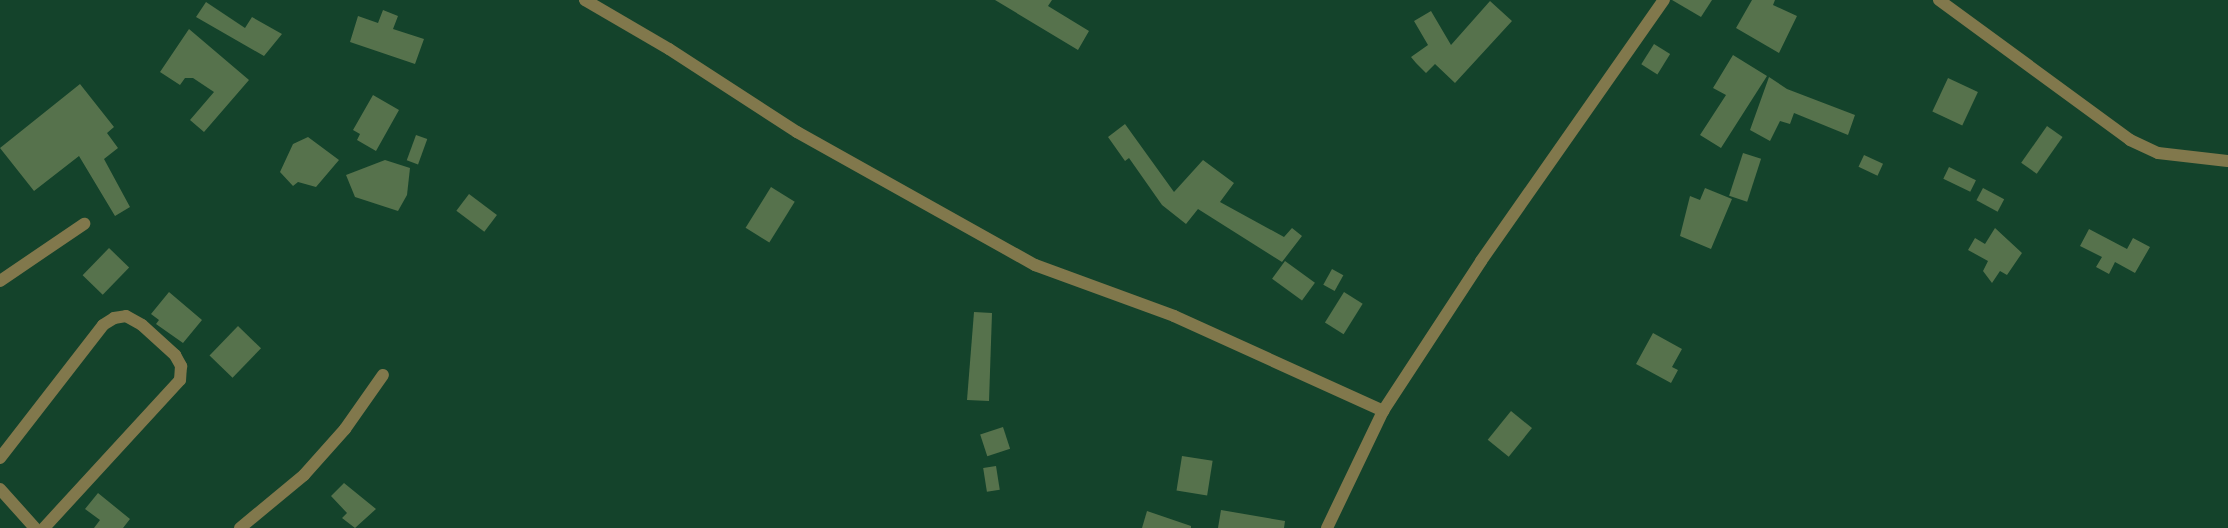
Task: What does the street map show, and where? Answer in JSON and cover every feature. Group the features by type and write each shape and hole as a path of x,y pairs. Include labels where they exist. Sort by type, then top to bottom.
{"street":[{"path":"585,0 813,142 1035,265 1174,316 1383,411"},
{"path":"1327,528 1383,411 1481,261 1664,0"},
{"path":"1939,0 2130,140 2158,153 2228,161"},
{"path":"0,280 84,224"},
{"path":"0,458 103,325 114,318 126,316 142,326 174,355 180,366 180,380 44,528"},
{"path":"240,528 304,475 345,429 383,375"},
{"path":"0,489 35,528"}],"building":[{"path":"995,0 1052,0 1048,6 1089,31 1078,50"},
{"path":"1672,0 1712,0 1701,17"},
{"path":"1752,0 1775,0 1773,5 1797,16 1779,53 1736,28"},
{"path":"1490,1 1512,21 1455,83 1435,64 1426,73 1411,57 1428,45 1414,21 1431,11 1451,45"},
{"path":"206,2 245,28 252,17 282,34 264,56 196,17"},
{"path":"383,10 398,16 393,29 424,39 415,64 350,42 358,16 378,23"},
{"path":"189,29 249,80 204,132 190,120 214,92 193,78 185,78 180,85 160,72"},
{"path":"1654,44 1670,54 1657,74 1641,64"},
{"path":"1733,55 1767,76 1721,148 1700,135 1726,95 1713,88"},
{"path":"1769,77 1787,89 1855,115 1848,135 1794,113 1790,124 1780,121 1770,141 1750,130"},
{"path":"1948,78 1978,92 1962,125 1932,112"},
{"path":"80,84 114,127 107,133 118,148 104,159 130,207 115,216 79,156 34,191 0,148"},
{"path":"373,95 399,110 376,151 357,140 360,134 353,130"},
{"path":"1125,124 1174,192 1203,160 1234,183 1220,202 1284,237 1292,228 1302,236 1282,262 1198,209 1186,224 1162,205 1129,158 1125,161 1108,137"},
{"path":"2047,126 2063,137 2037,174 2021,163"},
{"path":"416,135 427,139 418,164 407,160"},
{"path":"308,137 339,160 316,187 298,182 293,186 280,172 293,144"},
{"path":"1743,153 1761,159 1747,202 1729,196"},
{"path":"1864,155 1883,164 1878,176 1859,167"},
{"path":"385,160 410,168 407,195 398,211 355,197 346,175"},
{"path":"1949,167 1976,180 1970,192 1943,179"},
{"path":"771,187 795,202 769,243 746,228"},
{"path":"1705,188 1732,199 1711,249 1680,236 1690,196 1700,200"},
{"path":"1983,188 2004,199 1998,212 1976,200"},
{"path":"469,194 497,215 484,232 456,211"},
{"path":"1995,228 2022,253 2007,275 2000,271 1992,283 1983,271 1988,261 1968,250 1975,238 1985,244"},
{"path":"2089,229 2127,249 2133,238 2150,247 2135,273 2115,262 2109,274 2096,267 2102,257 2080,246"},
{"path":"109,248 129,267 103,295 83,275"},
{"path":"1285,261 1315,283 1302,301 1272,279"},
{"path":"1332,269 1343,275 1335,291 1323,285"},
{"path":"169,292 202,320 183,343 156,324 159,320 151,314"},
{"path":"1344,292 1363,304 1344,334 1325,323"},
{"path":"974,312 992,313 989,401 967,400"},
{"path":"238,326 261,348 233,378 210,355"},
{"path":"1653,333 1682,349 1672,367 1678,370 1671,383 1636,364"},
{"path":"1511,411 1532,428 1509,457 1488,440"},
{"path":"1003,427 1010,449 987,456 980,434"},
{"path":"1182,456 1213,461 1207,495 1177,491"},
{"path":"996,466 1000,490 987,492 983,468"},
{"path":"344,483 376,509 355,528 342,518 347,513 331,496"},
{"path":"98,493 130,519 123,528 94,528 100,520 85,509"},
{"path":"1221,510 1285,521 1284,528 1218,528"},
{"path":"1147,511 1191,526 1191,528 1142,528"}]}
